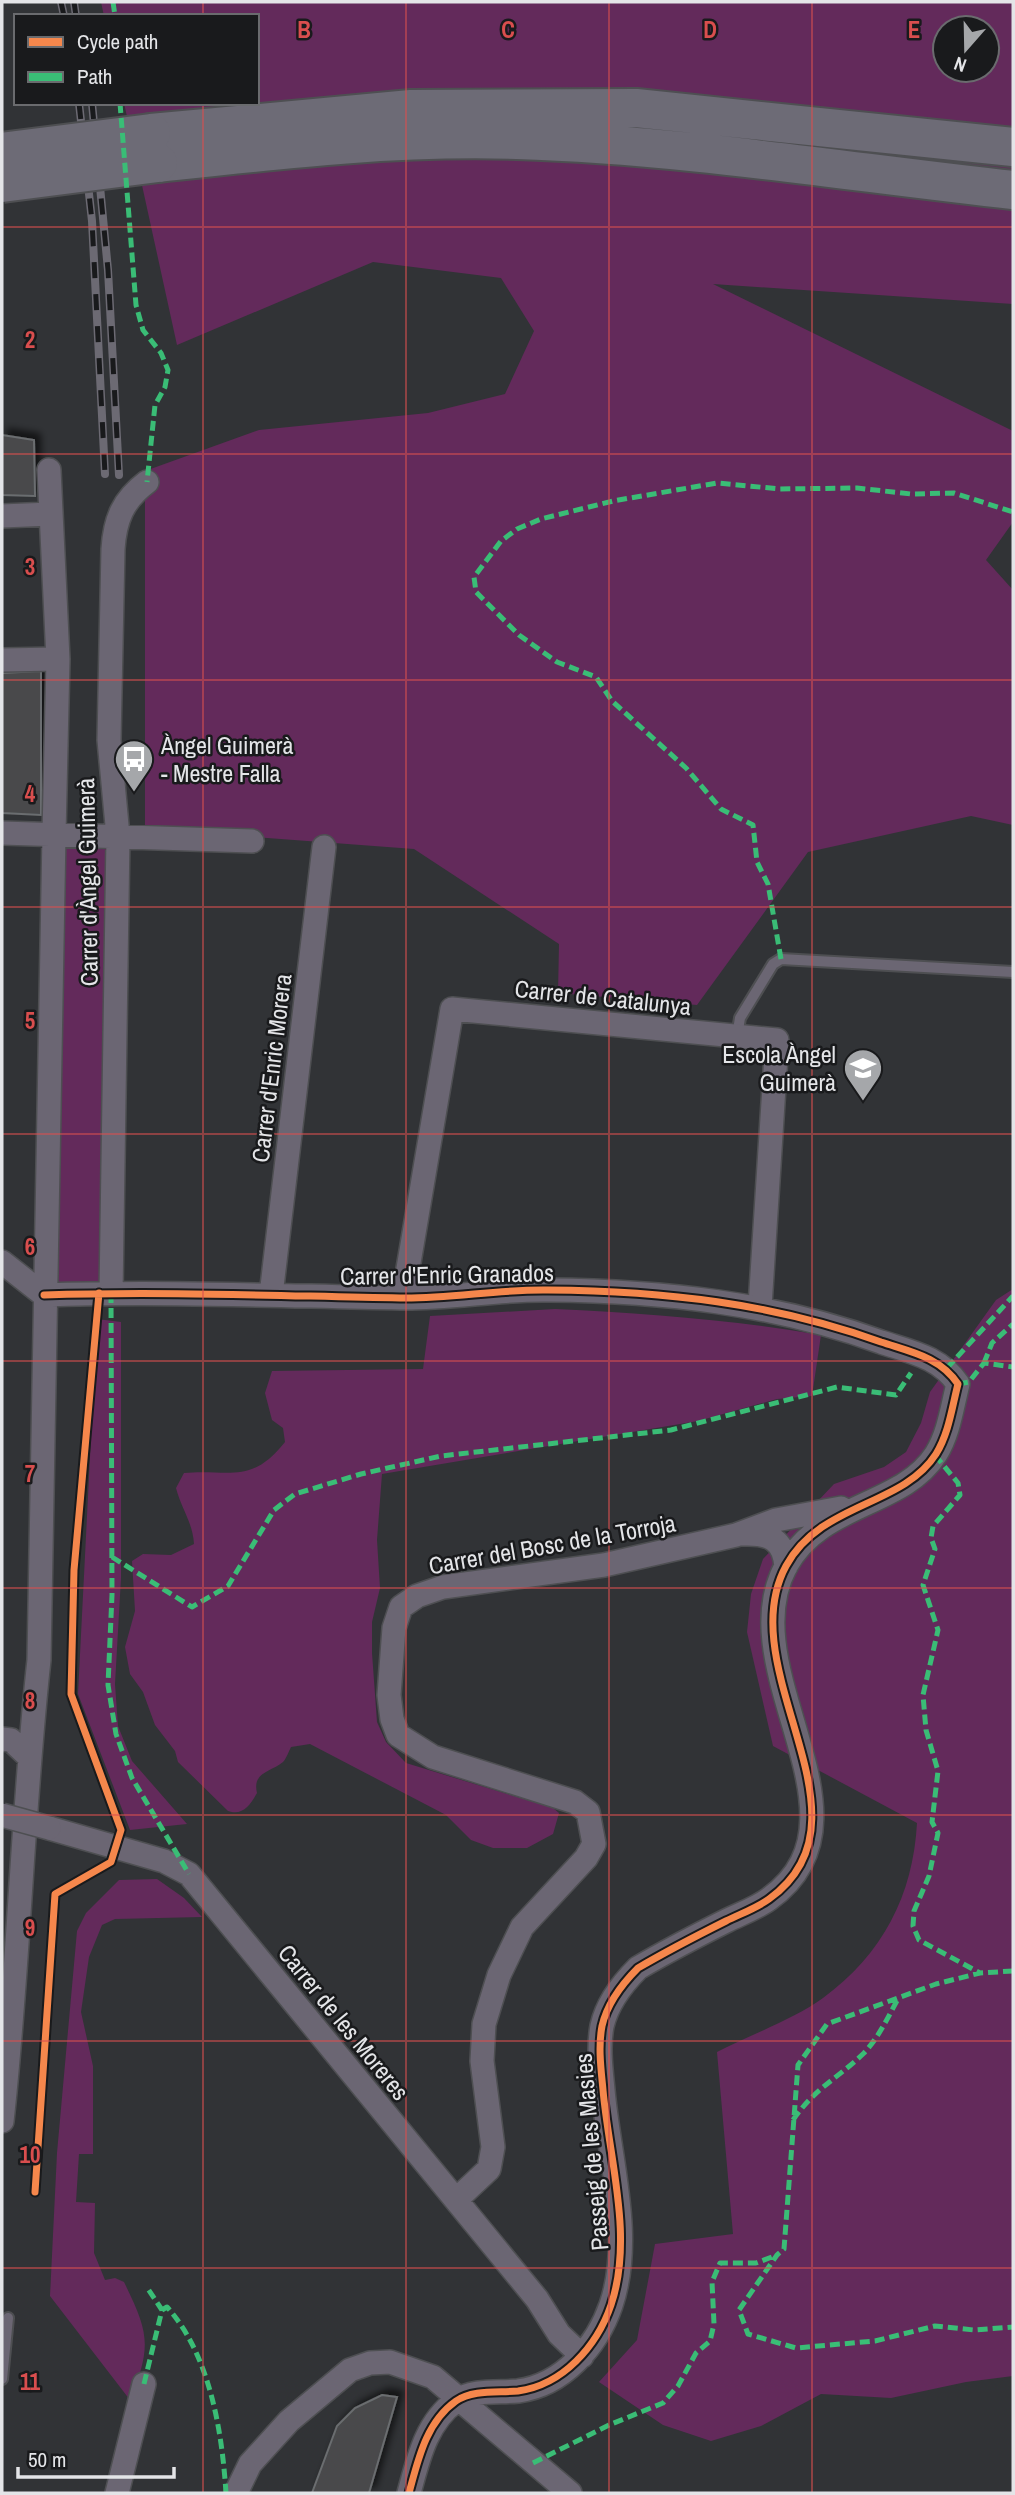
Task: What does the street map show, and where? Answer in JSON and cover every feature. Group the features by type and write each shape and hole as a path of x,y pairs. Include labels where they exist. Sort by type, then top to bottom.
{"highway":[{"path":"2,183 154,148 411,109 623,108 1013,147"},
{"path":"2,152 516,139 639,147 1013,190"}],"street":[{"path":"2,2121 20,1932 28,1756 39,1660 58,659 49,470"},
{"name":"Carrer d'Àngel Guimerà","path":"111,1293 118,836 110,740 113,549 115,528 122,508 131,494 147,482"},
{"path":"2,516 51,514"},
{"path":"2,660 58,659"},
{"path":"2,833 252,841"},
{"name":"Carrer d'Enric Morera","path":"271,1295 324,847"},
{"name":"Carrer de Catalunya","path":"403,1298 452,1009 777,1040 760,1306"},
{"path":"2,1262 44,1295"},
{"name":"Carrer d'Enric Granados","path":"44,1295 111,1293 403,1298 547,1290 760,1306 834,1325 947,1367 958,1384 946,1432 935,1455 915,1475 889,1493 858,1505 824,1524"},
{"name":"Carrer del Bosc de la Torroja","path":"456,2200 489,2169 493,2147 482,2061 484,2024 499,1975 522,1927 586,1858 594,1844 593,1826 588,1812 575,1802 433,1757 398,1735 392,1719 389,1695 394,1628 401,1607 418,1596 443,1587 604,1565 736,1535 776,1520 858,1505"},
{"name":"Passeig de les Masies","path":"457,2400 480,2393 538,2386 558,2376 582,2356 593,2342 612,2304 621,2239 601,2073 600,2039 608,2009 626,1980 638,1968 769,1899 795,1871 809,1843 811,1791 785,1698 770,1624 786,1567 797,1550 824,1524"},
{"path":"736,1535 768,1535 777,1540 782,1547 786,1567"},
{"path":"2,1740 11,1740 28,1756"},
{"name":"Carrer de les Moreres","path":"2,1815 164,1861 189,1874 537,2299 559,2334 582,2356"},
{"path":"236,2493 250,2464 289,2421 350,2370 370,2363 390,2362 433,2377 570,2493"},
{"path":"117,2493 144,2384"},
{"path":"409,2493 429,2431 457,2400"}],"lane":[{"path":"737,1036 740,1018 773,964 781,959 1013,972"},
{"path":"2,2379 8,2318"}],"shaded area":[{"path":"101,2 1013,2 1013,304 713,284 1013,431 1013,522 986,560 1013,590 1013,825 971,816 808,852 697,1005 558,993 559,944 414,849 145,829 145,471 259,430 428,413 505,394 534,331 501,278 373,262 177,345 124,105 259,105 259,14 104,14"},
{"path":"54,834 118,836 100,1289 49,1291"},
{"path":"1013,1289 1013,2376 966,2382 891,2398 821,2394 761,2426 711,2441 663,2425 599,2382 637,2340 655,2244 733,2234 717,2052 811,2006 844,1981 862,1962 891,1921 901,1898 909,1875 917,1823 773,1746 747,1632 751,1594 763,1559 834,1484 884,1467 906,1452 921,1423 930,1392 996,1300"},
{"path":"555,1309 689,1318 821,1335 812,1396 777,1399 698,1421 382,1474 377,1540 380,1588 372,1622 372,1653 377,1722 386,1742 406,1763 553,1808 559,1813 553,1834 527,1848 493,1848 471,1840 446,1815 310,1744 291,1747 283,1762 264,1773 257,1781 257,1793 249,1805 242,1811 228,1811 178,1762 175,1751 155,1725 143,1692 130,1674 125,1647 135,1611 132,1561 143,1554 171,1555 194,1544 176,1488 184,1473 250,1470 273,1456 285,1442 283,1428 272,1420 265,1393 272,1371 423,1369 430,1316"},
{"path":"97,1319 121,1322 121,1578 115,1684 118,1726 132,1761 187,1824 130,1830 78,1694"},
{"path":"157,1879 184,1898 202,1917 115,1919 102,1925 89,1957 81,2012 93,2066 93,2154 79,2154 76,2202 95,2203 94,2253 105,2280 115,2278 124,2282 143,2328 145,2340 142,2366 130,2400 50,2296 57,2153 77,1931 86,1913 119,1880"}],"building":[{"path":"2,435 34,440 35,496 2,495"},
{"path":"41,671 41,815 2,813 2,673"},
{"path":"382,2395 397,2397 369,2493 312,2493 337,2426 355,2408"}],"railway":[{"path":"61,2 64,14"},
{"path":"74,2 76,14"},
{"path":"79,105 92,221 105,474"},
{"path":"92,105 108,270 119,475"}],"marked path":[{"path":"113,2 115,14"},
{"path":"120,105 136,305 143,330 161,353 168,370 165,387 155,405 147,482"},
{"path":"781,959 768,884 757,862 753,825 721,809 686,768 612,701 596,677 557,662 519,635 476,592 474,577 501,541 517,529 541,519 613,501 717,483 780,489 857,488 911,494 954,493 1013,512"},
{"path":"111,1293 112,1595 108,1685 116,1734 132,1778 189,1874"},
{"path":"947,1368 1013,1296"},
{"path":"984,1363 992,1343 1013,1324"},
{"path":"958,1384 969,1382 984,1363 1013,1367"},
{"path":"112,1557 192,1607 228,1586 274,1510 295,1494 361,1474 441,1456 671,1430 837,1387 896,1395 911,1373"},
{"path":"935,1455 958,1483 960,1495 933,1526 931,1538 935,1549 923,1585 938,1630 923,1695 926,1730 938,1771 932,1822 938,1833 929,1876 914,1911 913,1926 919,1940 980,1973"},
{"path":"1013,1971 980,1973 936,1984 827,2024 798,2065 784,2249 739,2310 748,2334 796,2348 875,2341 935,2326 974,2330 1013,2327"},
{"path":"793,2120 818,2092 864,2053 899,1997"},
{"path":"533,2463 609,2425 663,2403 678,2386 696,2353 710,2341 714,2324 712,2282 720,2263 756,2263 777,2255"},
{"path":"144,2384 162,2310 148,2289"},
{"path":"162,2310 167,2307 182,2326 204,2371 217,2420 226,2493"}],"cycle path":[{"path":"44,1295 418,1298 548,1290 675,1297 758,1309 840,1329 934,1361 958,1384 944,1437 936,1454 921,1471 903,1485 819,1529 801,1545 786,1566 774,1607 775,1651 809,1786 811,1828 800,1866 769,1899 638,1968 607,2010 600,2042 601,2066 618,2198 620,2252 618,2279 605,2320 587,2349 564,2372 550,2381 518,2391 486,2392 456,2401 430,2431 409,2493"},
{"path":"35,2192 55,1894 111,1862 121,1830 71,1694 74,1570 99,1293"}],"place":[{"name":"Àngel Guimerà - Mestre Falla","path":"134,793"},
{"name":"Escola Àngel Guimerà","path":"863,1102"}]}
